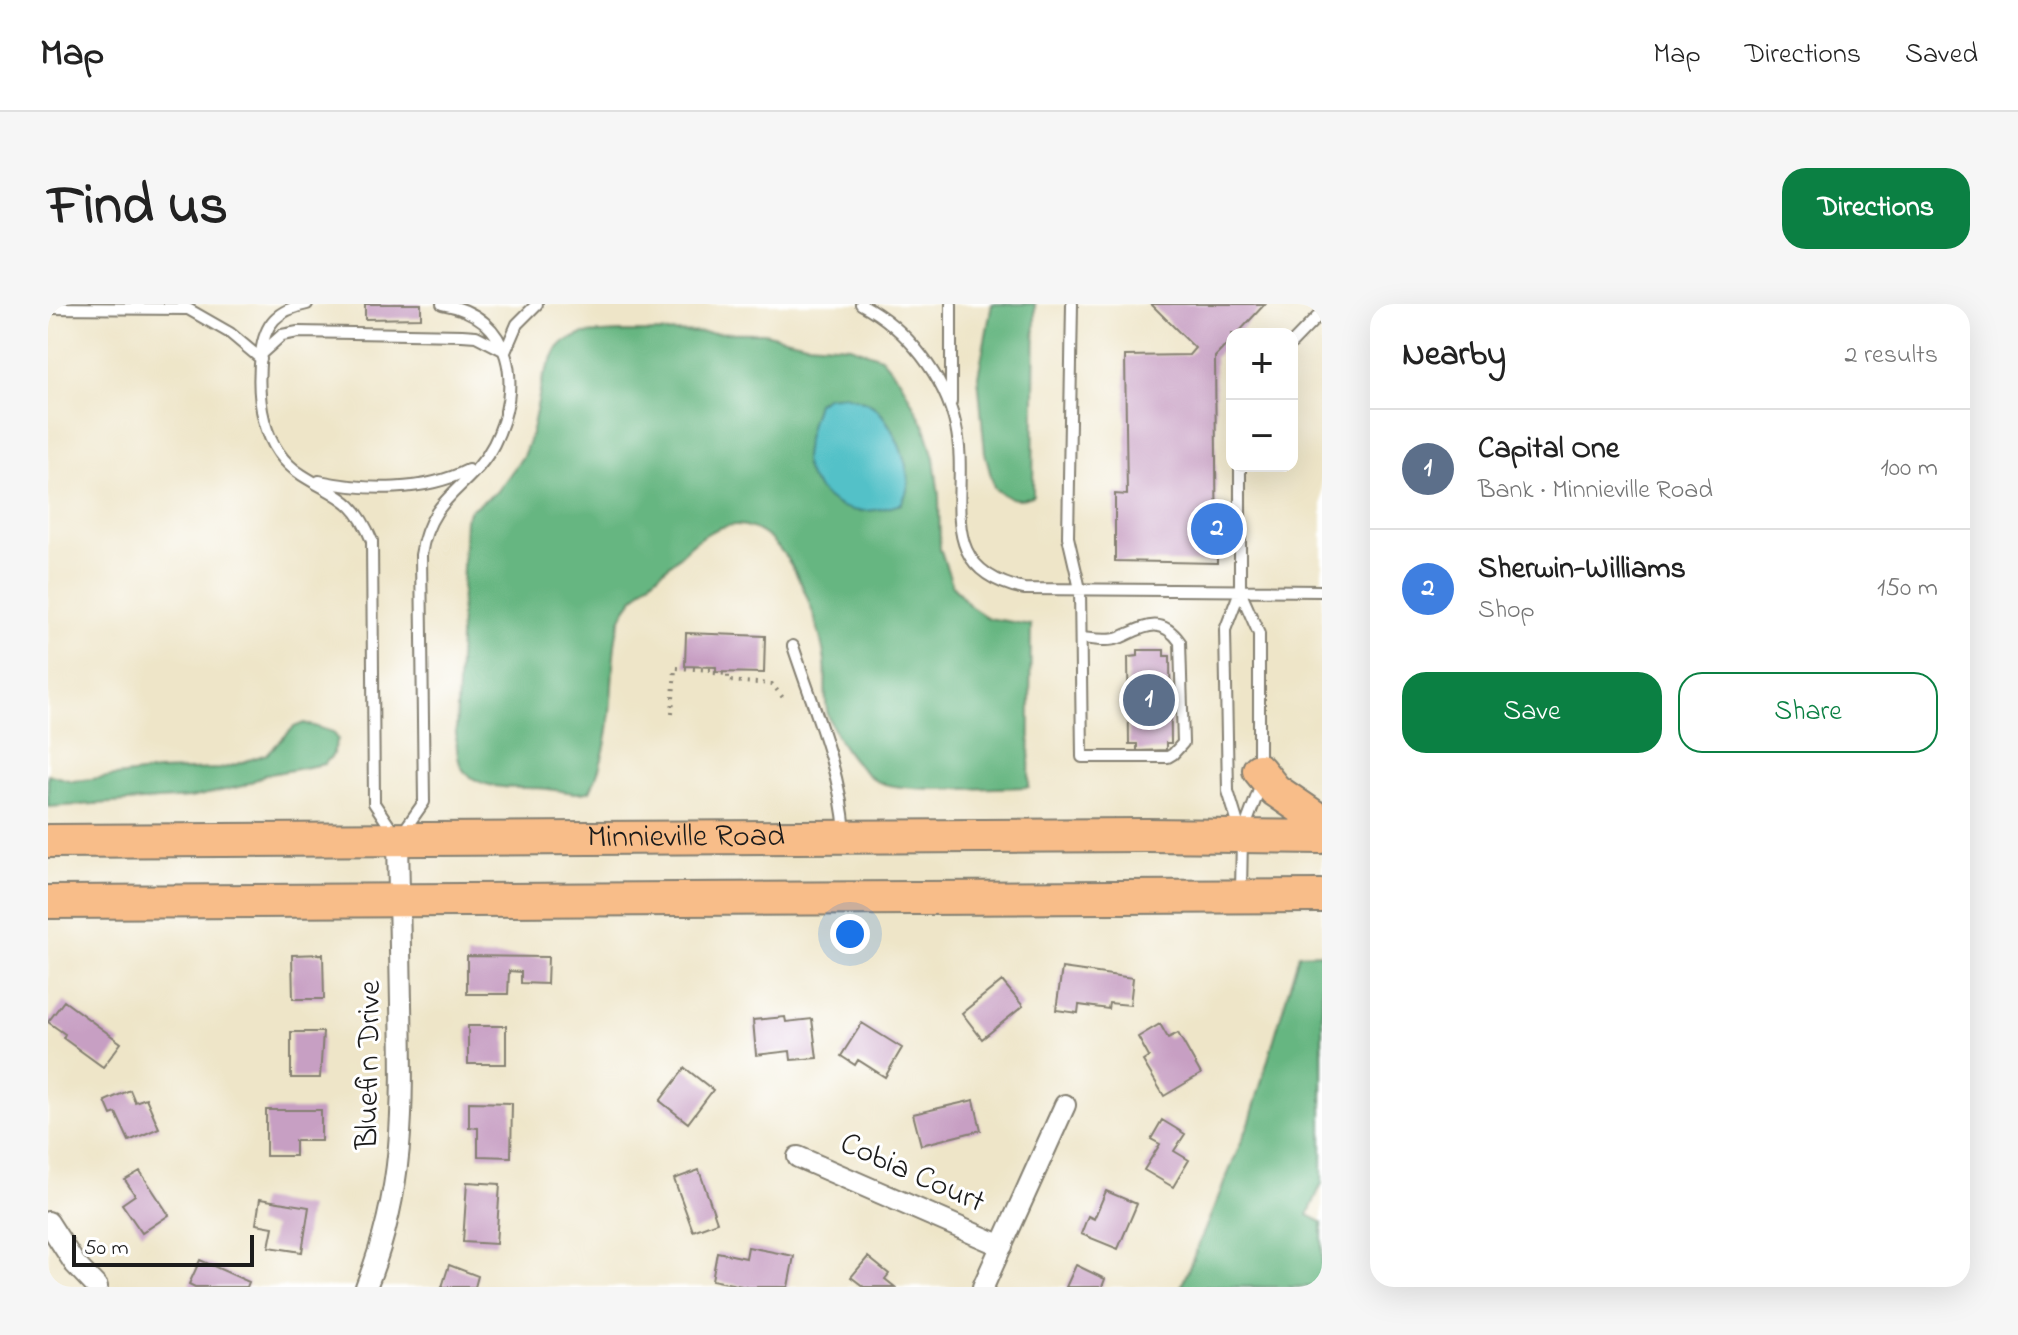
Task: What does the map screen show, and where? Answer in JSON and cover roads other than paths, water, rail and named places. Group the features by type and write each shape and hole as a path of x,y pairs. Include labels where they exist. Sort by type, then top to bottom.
{"main road":[{"path":"1259,770 1275,790 1322,822"},
{"name":"Minnieville Road","path":"48,841 1322,837"},
{"name":"Minnieville Road","path":"48,902 1322,896"}],"street":[{"name":"Bluefin Drive","path":"366,1287 390,1218 398,1176 403,1058 398,839"},
{"path":"983,1287 1065,1105"},
{"name":"Cobia Court","path":"798,1157 1002,1246"},
{"path":"48,1222 75,1264 97,1287"}],"lane":[{"path":"307,304 282,311 269,324 261,359 262,413 275,450 302,475 343,497 359,515 372,541 374,803 398,839 424,802 423,539 431,518 449,494 493,446 506,415 509,376 505,352 490,325 473,313 442,304"},
{"path":"505,352 517,324 537,304"},
{"path":"861,304 911,343 937,379 956,425 960,529 964,546 984,575 1005,585 1024,589 1322,591"},
{"path":"951,304 951,412"},
{"path":"1072,304 1068,537 1080,589 1082,757 1168,757 1183,743 1180,642 1176,636 1161,626 1150,625 1117,639 1081,638"},
{"path":"48,308 188,307 230,333 261,359"},
{"path":"1298,337 1322,312"},
{"path":"261,359 272,341 298,332 462,335 485,340 505,352"},
{"path":"302,475 339,484 413,486 449,480 476,466"},
{"path":"1240,472 1240,591 1225,630 1228,791 1242,837 1241,897"},
{"path":"1240,591 1259,634 1259,790 1242,837"},
{"path":"793,646 837,779 842,798 845,838"}],"water":[{"path":"844,395 875,407 894,434 908,480 901,504 865,511 844,508 825,496 807,474 805,451 817,403 826,397"}],"place":[{"name":"Sherwin-Williams","path":"1217,529"},
{"name":"Capital One","path":"1149,700"}]}
